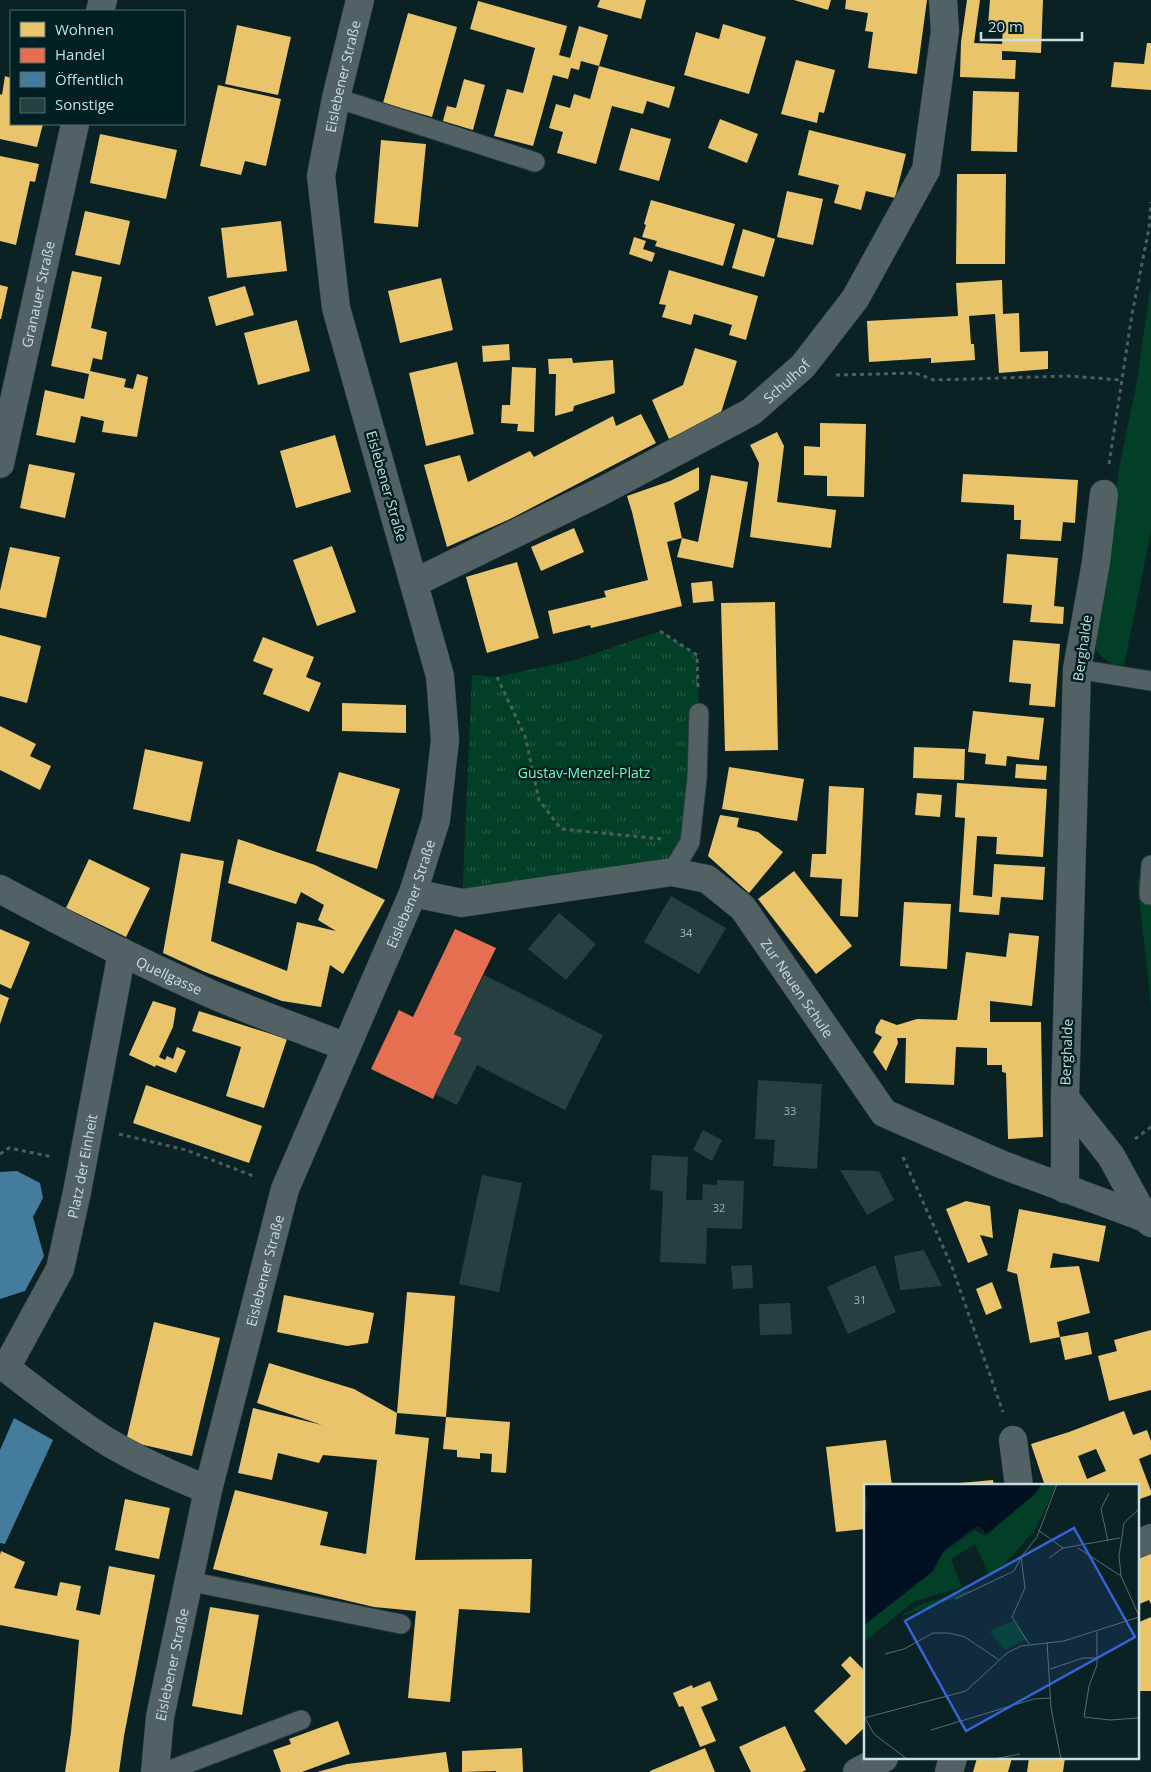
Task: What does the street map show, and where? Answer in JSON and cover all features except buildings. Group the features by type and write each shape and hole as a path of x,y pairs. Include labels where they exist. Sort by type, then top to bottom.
{"street":[{"name":"Eislebener Straße","path":"154,1772 160,1717 208,1490 285,1189 413,893 436,820 445,740 440,676 336,308 321,176 336,98 360,0"},
{"name":"Schulhof","path":"414,583 604,490 751,412 803,366 855,299 926,170 945,31 943,0"},
{"name":"Granauer Straße","path":"0,464 76,125"},
{"name":"Berghalde","path":"1065,1189 1065,1098 1077,669 1096,562 1104,494"},
{"name":"Zur Neuen Schule","path":"413,893 462,903 672,872 707,879 743,908 884,1113"},
{"name":"Quellgasse","path":"0,888 58,920 213,995 346,1047"},
{"name":"Platz der Einheit","path":"132,957 89,1127 84,1160 60,1269 3,1366 108,1442 167,1472 208,1490"},
{"name":"Berghalde","path":"1065,1098 1111,1156 1148,1221"},
{"path":"884,1113 1002,1165 1148,1221"},
{"path":"1013,1440 1019,1484"},
{"path":"1138,1544 1151,1538"},
{"path":"857,1772 880,1760"}],"lane":[{"path":"336,98 535,162"},
{"path":"1077,669 1151,681"},
{"path":"672,872 690,842 697,778 699,713"},
{"path":"1149,896 1151,865"},
{"path":"188,1581 401,1624"},
{"path":"165,1772 301,1720"}],"path":[{"path":"1104,494 1121,380 1149,228 1151,202"},
{"path":"803,366 835,375 915,373 934,380 1068,376 1121,380"},
{"path":"660,630 697,654 699,713"},
{"path":"497,677 525,736 539,800 561,830 690,842"},
{"path":"884,1113 952,1267 1013,1440"},
{"path":"89,1127 186,1150 285,1189"},
{"path":"0,1154 9,1148 61,1158 84,1160"}],"green space":[{"path":"1151,284 1151,532 1124,665 1112,664 1104,659 1096,650 1096,617 1120,463 1137,381"},
{"name":"Gustav-Menzel-Platz","path":"660,631 697,655 699,713 690,842 672,872 462,903 472,675 497,677 579,659"},
{"path":"1137,879 1151,880 1151,1006"}]}
